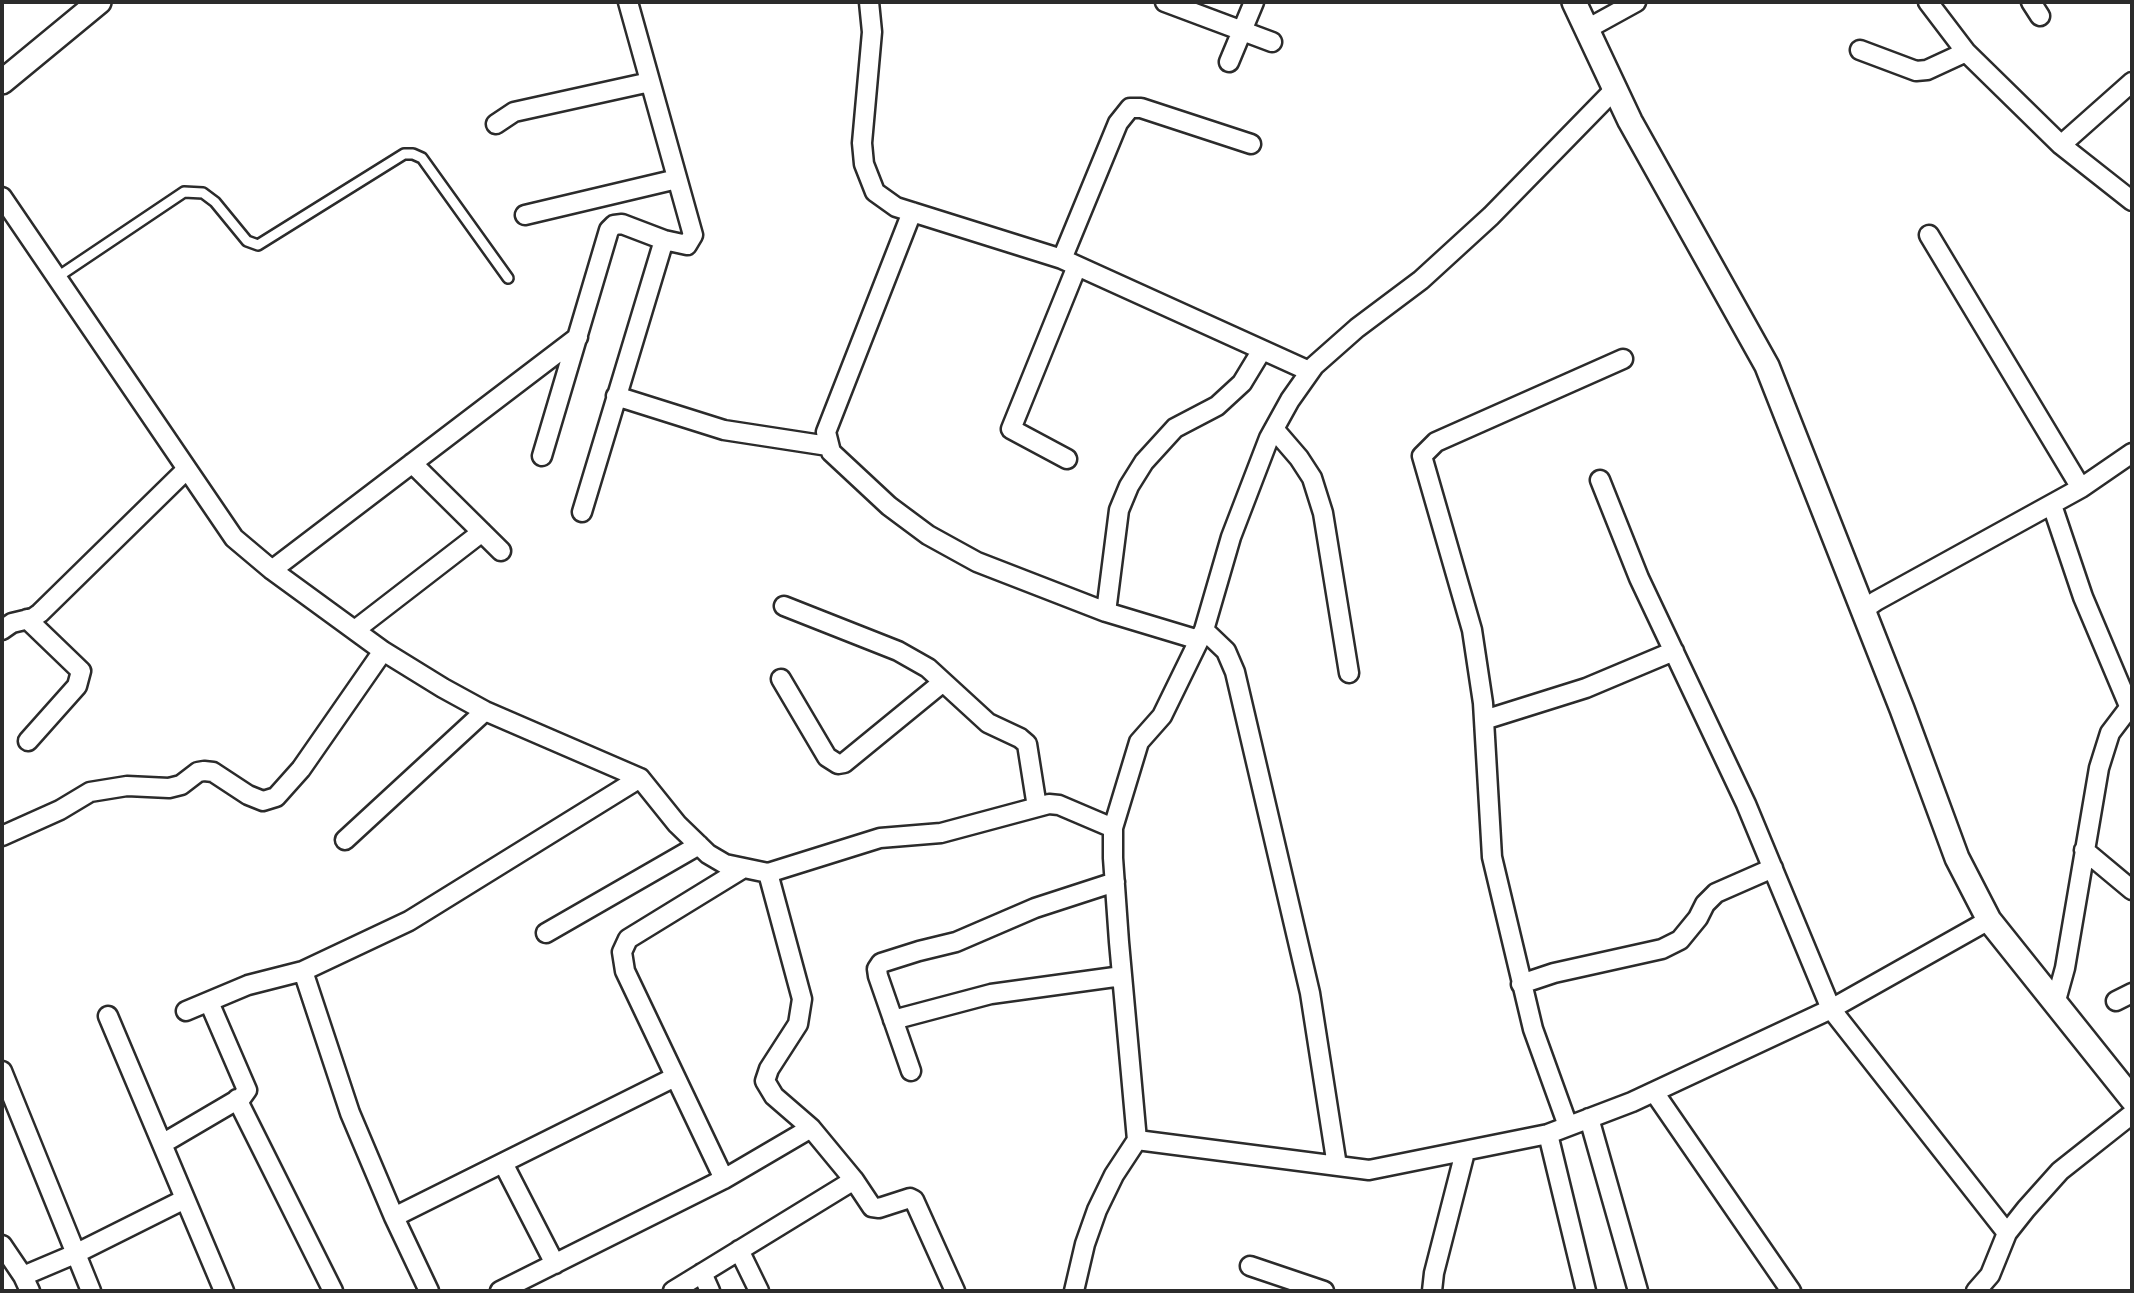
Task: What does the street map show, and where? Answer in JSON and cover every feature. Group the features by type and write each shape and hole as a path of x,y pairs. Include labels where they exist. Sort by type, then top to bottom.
{"street":[{"path":"2,82 99,2"},
{"path":"542,456 609,230 614,225 622,224 664,240 687,245 693,234 628,2"},
{"path":"869,2 872,32 862,143 864,164 875,192 896,207 1070,262 1309,371"},
{"path":"1165,2 1272,42"},
{"path":"1229,62 1254,2"},
{"path":"1574,2 1630,121 1767,366 1958,858 1989,920 2132,1099"},
{"path":"1587,29 1636,2"},
{"path":"1928,2 1966,52 2061,145 2132,201"},
{"path":"1860,50 1916,71 1927,70 1966,52"},
{"path":"496,124 514,112 650,82"},
{"path":"2061,145 2132,82"},
{"path":"1074,1291 1085,1244 1097,1210 1114,1175 1137,1140 1122,976 1113,828 1139,741 1162,716 1202,635 1231,537 1274,429 1309,371 1357,328 1421,280 1491,216 1615,89"},
{"path":"1067,458 1011,429 1118,123 1130,108 1141,108 1251,144"},
{"path":"525,215 677,179"},
{"path":"2,197 234,538 272,570 383,651 485,711 640,778 677,824 725,864 768,873 880,838 941,833 1049,804 1059,805 1113,828"},
{"path":"828,446 826,432 912,212"},
{"path":"1929,235 2081,488"},
{"path":"582,512 664,240"},
{"path":"272,570 578,337"},
{"path":"1105,612 1119,510 1129,486 1152,452 1175,429 1217,406 1242,383 1262,350"},
{"path":"1568,1126 1533,1029 1492,857 1484,720 1472,630 1422,456 1436,442 1623,359"},
{"path":"616,396 724,430 828,446 889,506 928,535 977,562 1105,612 1202,635 1226,652 1236,672 1310,993 1338,1166"},
{"path":"1274,429 1312,478 1323,513 1349,673"},
{"path":"1863,610 2052,505 2132,453"},
{"path":"412,463 501,551"},
{"path":"2,630 12,623 40,613 187,470"},
{"path":"1600,480 1639,578 1746,804 1831,1009 2007,1233"},
{"path":"2052,505 2083,597 2131,705 2110,733 2099,768 2065,968 2055,1004"},
{"path":"355,630 482,532"},
{"path":"784,606 898,651 928,668 988,723 1020,738 1027,744 1037,807"},
{"path":"26,619 81,671 77,686 28,741"},
{"path":"2,836 60,810 90,792 127,786 169,788 181,785 198,772 204,771 213,772 248,796 264,801 276,797 301,769 383,651"},
{"path":"1484,720 1586,688 1674,651"},
{"path":"781,679 827,757 838,764 844,763 943,682"},
{"path":"345,840 485,711"},
{"path":"186,1011 248,985 303,971 410,921 640,778"},
{"path":"546,933 699,845"},
{"path":"2084,850 2132,890"},
{"path":"1521,984 1554,973 1662,949 1681,940 1705,904 1716,893 1773,868"},
{"path":"724,1179 625,971 622,952 628,939 742,869"},
{"path":"768,873 802,999 798,1024 769,1069 765,1081 774,1096 811,1128 854,1180 872,1207 875,1209 910,1198 914,1200 955,1291"},
{"path":"911,1071 878,976 877,969 881,963 956,942 1035,908 1115,882"},
{"path":"1137,1140 1369,1170 1548,1134 1654,1092 1831,1009 1989,920"},
{"path":"303,971 350,1113 429,1291"},
{"path":"893,1020 991,994 1122,976"},
{"path":"162,1144 237,1100 247,1090 209,1002"},
{"path":"108,1016 224,1291"},
{"path":"2,1071 91,1291"},
{"path":"394,1217 675,1077"},
{"path":"1654,1092 1791,1291"},
{"path":"237,1100 333,1291"},
{"path":"1976,1291 1990,1275 2007,1233 2060,1171 2132,1114"},
{"path":"1589,1118 1638,1291"},
{"path":"500,1291 724,1179 811,1128"},
{"path":"1548,1134 1586,1291"},
{"path":"1432,1291 1434,1273 1465,1152"},
{"path":"503,1163 555,1264"},
{"path":"673,1291 854,1180"},
{"path":"2,1245 27,1283 75,1254 185,1199"},
{"path":"739,1250 759,1291"},
{"path":"1250,1266 1324,1291"},
{"path":"702,1273 710,1291"}],"lane":[{"path":"56,278 184,192 203,193 215,202 247,241 258,245 404,154 422,158 508,278"}]}
